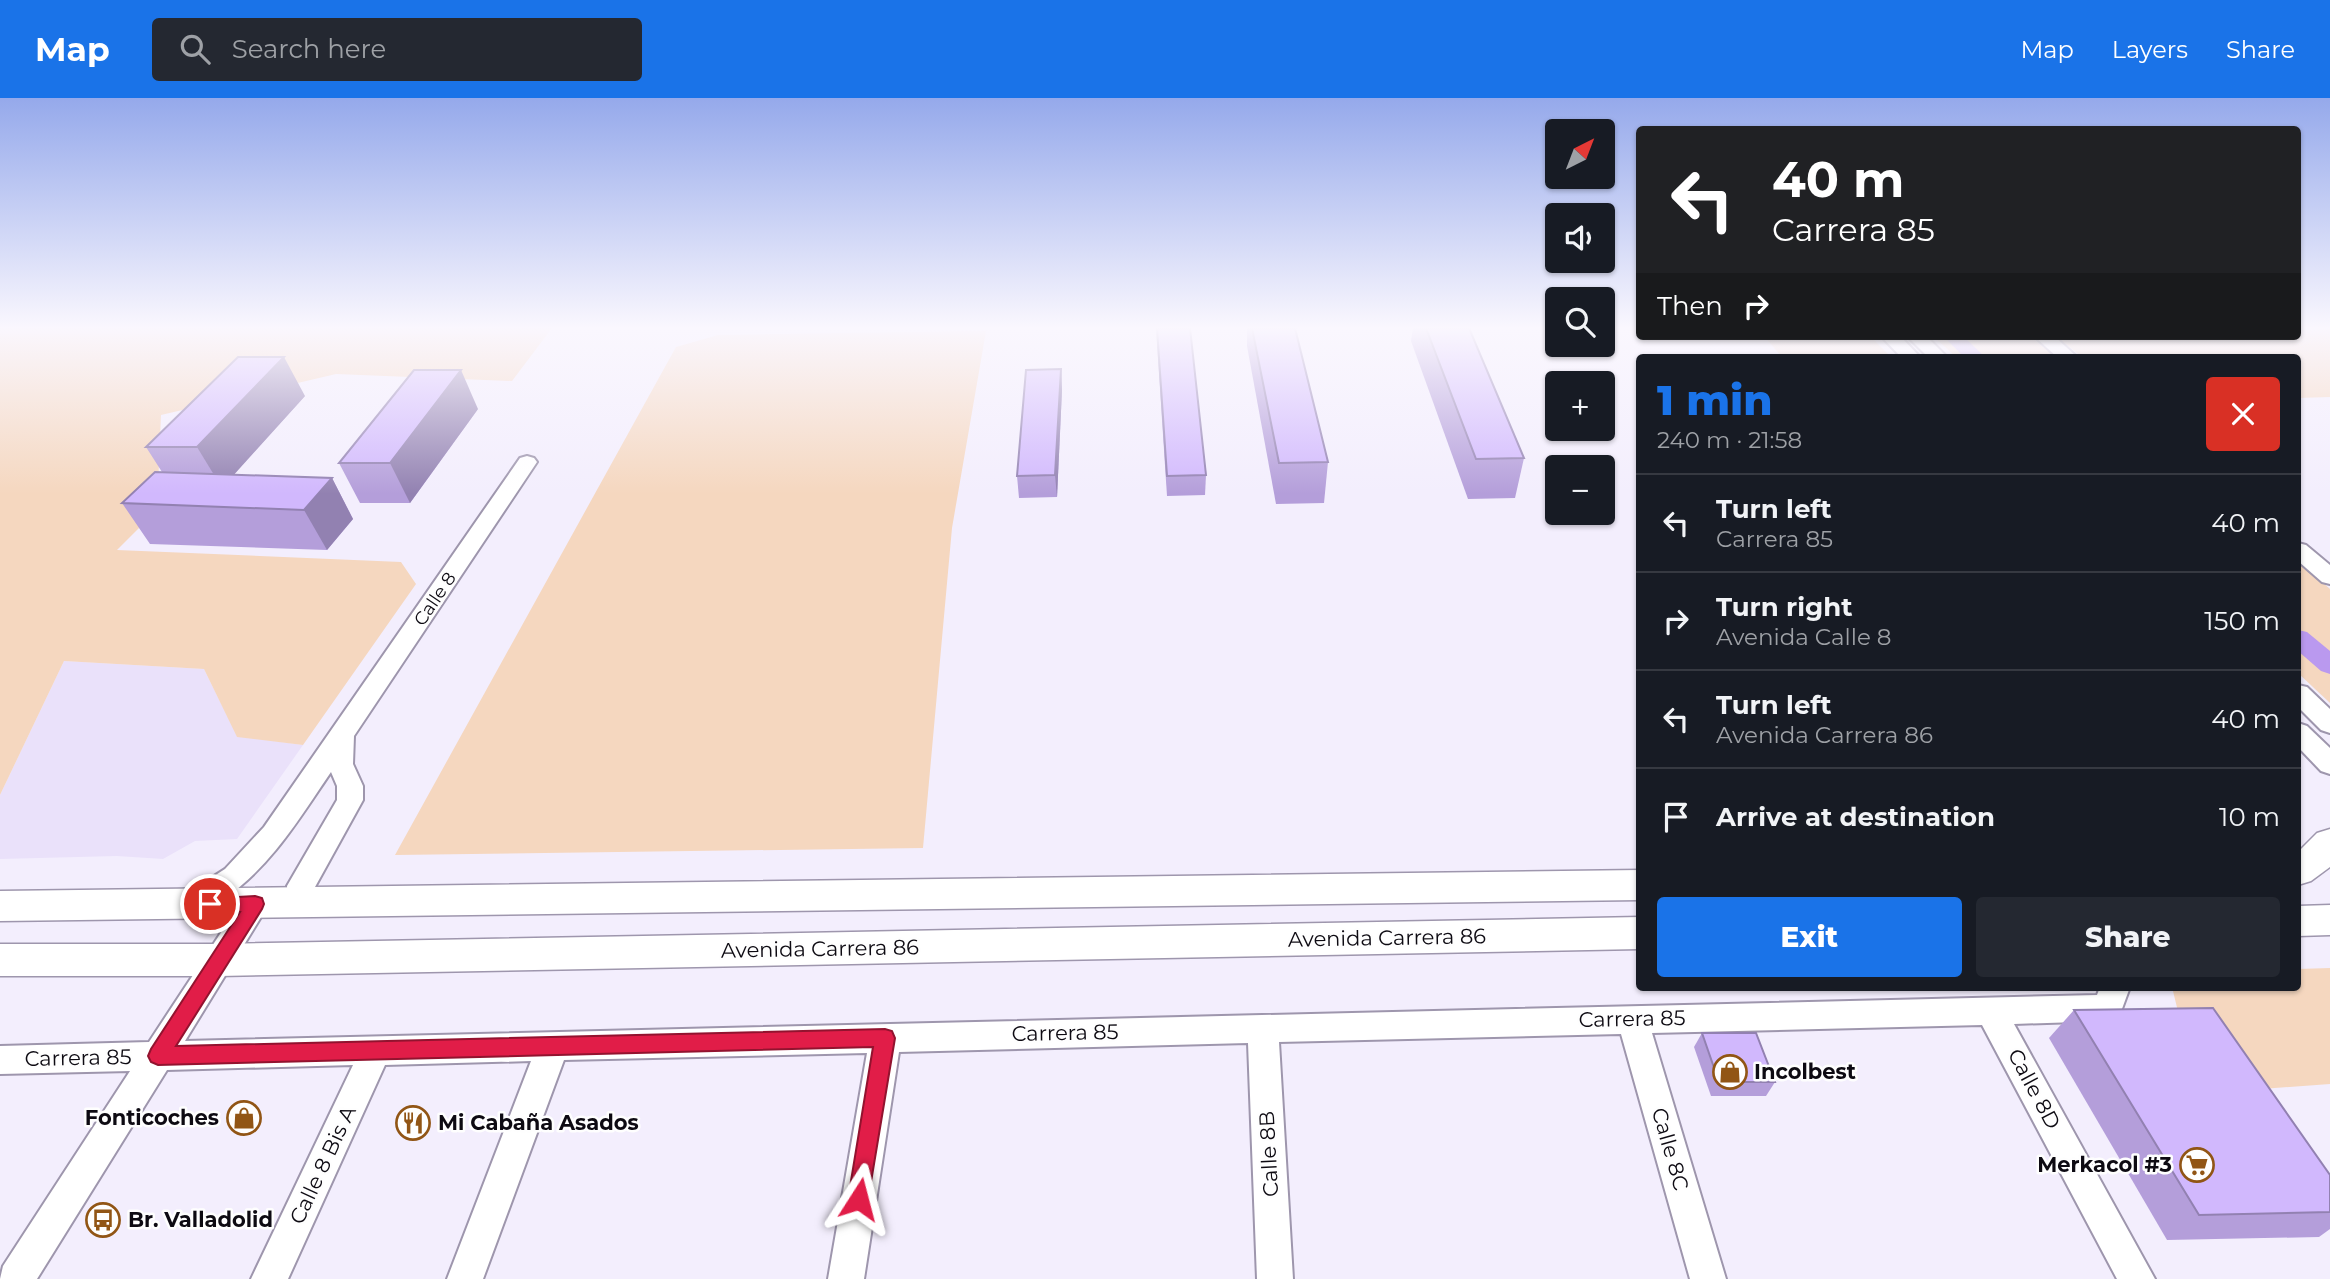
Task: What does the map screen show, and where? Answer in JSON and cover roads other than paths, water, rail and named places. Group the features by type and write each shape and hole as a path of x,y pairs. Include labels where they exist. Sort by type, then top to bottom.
{"main road":[{"path":"2301,871 2330,843"},
{"path":"2301,873 2330,873"},
{"path":"0,906 1636,885"},
{"path":"2301,921 2330,920"},
{"name":"Avenida Carrera 86","path":"0,960 219,960 1636,933"}],"street":[{"name":"Calle 8","path":"192,904 235,877 263,848 527,462"},
{"path":"2301,553 2330,577"},
{"path":"2301,697 2330,724"},
{"path":"2301,735 2330,764"},
{"path":"302,903 301,886 352,792 339,756 342,736"},
{"path":"16,1279 255,904"},
{"name":"Carrera 85","path":"0,1060 2108,1008 2114,991"},
{"name":"Calle 8D","path":"1991,1010 2137,1279"},
{"name":"Calle 8C","path":"1632,1019 1708,1279"},
{"name":"Calle 8B","path":"1263,1029 1275,1279"},
{"path":"846,1279 885,1038"},
{"path":"466,1279 553,1046"},
{"name":"Calle 8 Bis A","path":"269,1279 376,1050"}],"waterway":[{"path":"2301,641 2330,665"}],"place":[{"name":"Incolbest","path":"1730,1072"},
{"name":"Fonticoches","path":"244,1118"},
{"name":"Mi Cabaña Asados","path":"413,1123"},
{"name":"Merkacol #3","path":"2197,1165"},
{"name":"Br. Valladolid","path":"103,1220"}]}
